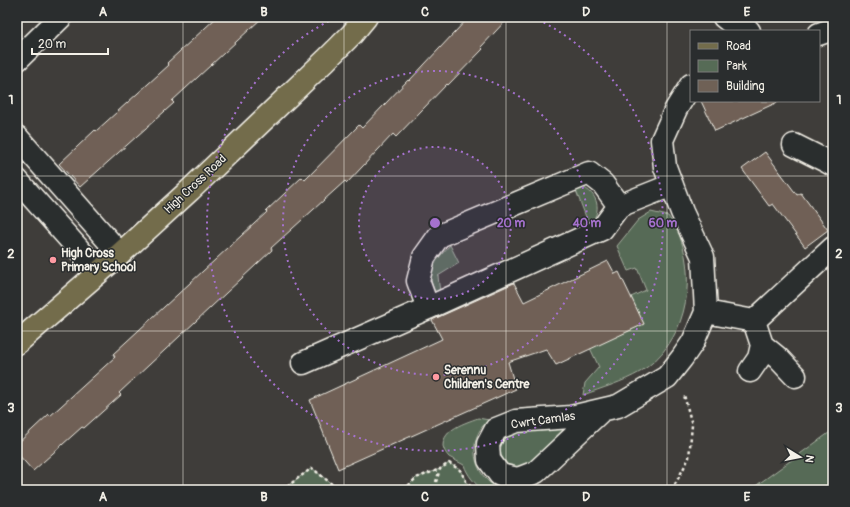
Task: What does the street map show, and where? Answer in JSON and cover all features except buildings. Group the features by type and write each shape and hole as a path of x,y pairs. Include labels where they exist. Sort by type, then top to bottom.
{"main road":[{"name":"High Cross Road","path":"17,343 120,254 326,60 352,34 366,17"}],"street":[{"path":"17,60 61,17"},
{"path":"820,34 833,28"},
{"name":"Cwrt Camlas","path":"602,410 536,472 518,479 500,475 489,460 488,444 496,429 516,421 571,417 618,406 667,377 693,342 706,312 703,257 682,212 665,167 662,140 676,109 690,87"},
{"path":"17,137 120,254"},
{"path":"794,145 833,166"},
{"path":"428,308 418,281 424,257 439,236 589,173 603,184 619,206"},
{"path":"17,180 99,272"},
{"path":"303,363 602,229 619,206 672,185"},
{"path":"754,321 833,248"},
{"path":"706,312 754,321"},
{"path":"750,371 759,358 762,345 754,321"},
{"path":"762,345 778,358 795,376"}],"path":[{"path":"671,372 684,394 692,425 689,458 672,490"},
{"path":"404,490 416,478 440,469 449,463 460,470 467,483 475,490"},
{"path":"282,490 312,468 339,490"},
{"path":"436,482 440,469"}],"green space":[{"path":"581,187 591,193 597,203 596,214 589,225 575,188"},
{"path":"651,212 668,216 679,234 685,255 687,293 677,330 668,346 655,360 640,372 620,382 583,395 585,383 599,367 590,348 644,324 631,297 646,290 637,268 628,271 617,246 638,220"},
{"path":"450,245 459,263 438,276 440,293 436,295 431,281 432,269 440,256"},
{"path":"478,418 489,420 480,430 475,445 476,460 479,468 487,480 495,486 502,489 511,490 484,490 472,479 464,465 447,455 443,446 447,435 461,425"},
{"path":"564,429 524,466 510,466 502,457 502,444 505,439 512,434 529,431"},
{"path":"833,430 833,490 750,490"},
{"path":"449,463 460,470 467,483 475,490 404,490 416,478 440,469"},
{"path":"312,468 339,490 282,490 286,487"}],"place":[{"name":"High Cross Primary School","path":"53,260"},
{"name":"Serennu Children's Centre","path":"436,377"}]}
